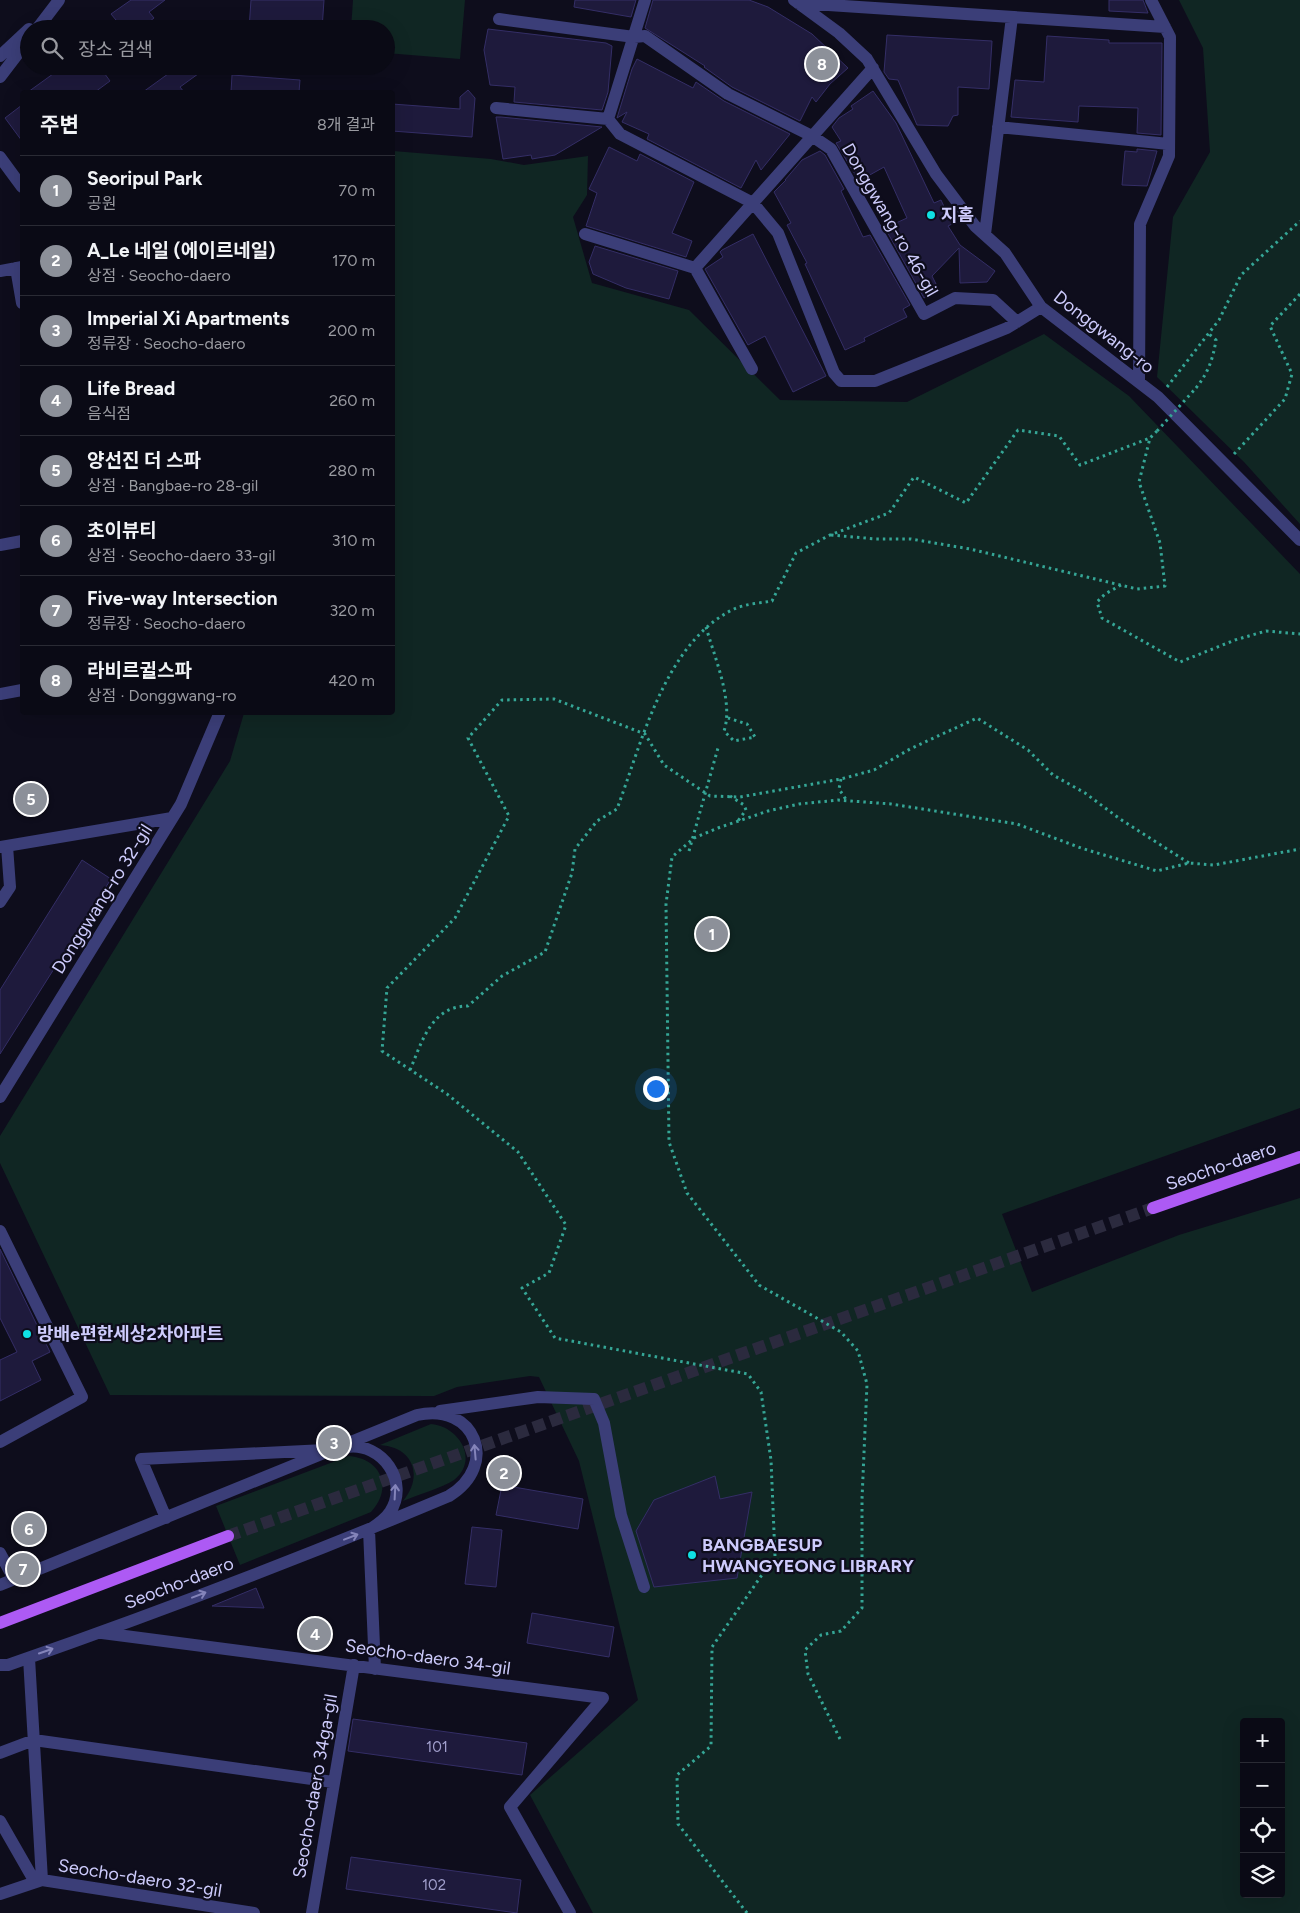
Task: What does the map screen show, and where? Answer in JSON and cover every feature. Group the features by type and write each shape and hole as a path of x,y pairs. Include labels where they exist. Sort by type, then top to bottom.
{"main road":[{"name":"Seocho-daero","path":"1153,1208 1300,1157"},
{"name":"Seocho-daero","path":"0,1624 228,1536"}],"street":[{"path":"608,119 645,0"},
{"path":"1139,382 1140,224 1169,156 1170,37 1151,0"},
{"path":"796,2 1164,27"},
{"name":"Donggwang-ro","path":"796,2 838,33 867,59 936,174 975,226 1005,253 1041,307 1158,397 1300,540"},
{"path":"43,20 56,3"},
{"path":"38,20 56,3"},
{"path":"985,234 1012,17"},
{"name":"Donggwang-ro 46-gil","path":"499,19 634,37 645,36 728,94 812,136 830,149 924,314 955,298 993,300 1017,322"},
{"path":"0,56 20,37"},
{"path":"0,77 20,51"},
{"path":"695,268 873,68"},
{"path":"496,108 608,119 620,134 753,203 778,233 834,372 841,381 875,381 1007,328 1041,307"},
{"path":"998,127 1169,144"},
{"path":"0,157 20,184"},
{"path":"585,234 695,268 752,369"},
{"path":"0,271 19,267"},
{"path":"0,545 20,541"},
{"path":"0,694 20,690"},
{"name":"Donggwang-ro 32-gil","path":"0,1097 181,804 219,715"},
{"path":"0,902 10,887 3,846 172,818"},
{"path":"0,1231 82,1397 0,1442"},
{"path":"430,1412 538,1397 594,1399 604,1422 621,1515 644,1587"},
{"name":"Seocho-daero","path":"0,1584 430,1412 444,1413 456,1419 467,1427 474,1439 477,1452 476,1466 470,1479 461,1489 449,1496 369,1530 100,1632 28,1658 0,1665"},
{"name":"Seocho-daero","path":"166,1518 141,1459 336,1449 350,1446 370,1450 386,1461 393,1473 396,1486 395,1500 385,1517 369,1530"},
{"path":"369,1530 375,1669"},
{"path":"0,1553 14,1579"},
{"name":"Seocho-daero 34-gil","path":"100,1632 603,1698 510,1807 570,1913"},
{"name":"Seocho-daero 32-gil","path":"28,1658 34,1740 38,1881 254,1913"},
{"name":"Seocho-daero 34ga-gil","path":"312,1913 354,1665"},
{"path":"0,1753 34,1740 333,1782"},
{"path":"0,1821 2,1820 38,1881 0,1894"}],"path":[{"path":"1158,397 1209,334 1241,275 1300,221"},
{"path":"1226,464 1285,399 1292,374 1270,326 1300,294"},
{"path":"410,1070 429,1024 455,1006 468,1006 502,976 545,952 572,873 575,849 597,821 617,809 668,676 706,626 736,608 772,601 796,553 830,535 888,513 914,477 966,503 1018,430 1059,436 1080,465 1150,438 1204,378 1213,358 1216,340 1209,334"},
{"path":"830,535 876,539 911,539 970,549 1137,589 1165,586 1160,543 1139,482 1150,438"},
{"path":"1121,585 1105,594 1097,602 1102,618 1180,662 1235,640 1266,631 1300,634"},
{"path":"706,626 722,685 728,718 724,731 734,741 755,737 747,724 728,718"},
{"path":"747,1913 678,1824 677,1775 712,1746 712,1647 775,1556 771,1460 761,1392 748,1374 555,1338 522,1288 549,1273 566,1225 518,1152 446,1094 382,1051 387,988 455,918 509,816 468,738 502,700 554,699 645,734 664,765 710,796 740,797 841,779 874,770 910,749 977,718 1028,750 1053,775 1085,793 1120,819 1189,863"},
{"path":"689,851 718,748"},
{"path":"841,779 838,789 846,801"},
{"path":"730,796 744,805 746,810 738,821"},
{"path":"840,1739 808,1674 805,1650 821,1635 841,1631 862,1608 862,1499 867,1384 858,1350 841,1332 759,1285 687,1193 669,1142 666,904 672,857 694,838 768,811 799,804 846,801 891,804 1017,824 1081,848 1157,871 1189,863 1214,864 1300,849"}],"green space":[{"path":"353,0 465,0 460,59 395,54 395,20 352,20"},
{"path":"1179,0 1300,0 1300,524 1244,462 1157,377 1173,217 1210,152 1203,48"},
{"path":"395,151 491,159 524,165 588,156 587,195 573,217 592,283 689,310 780,400 907,402 1044,334 1129,396 1300,574 1300,1108 1002,1214 1032,1292 1179,1235 1300,1198 1300,1913 593,1913 530,1795 638,1700 579,1461 539,1377 530,1376 457,1387 434,1396 110,1395 0,1163 0,1136 230,761 243,715 395,715"},
{"path":"431,1424 441,1426 457,1437 465,1454 462,1472 449,1483 403,1501 413,1482 412,1464 400,1451 380,1445"},
{"path":"349,1456 360,1458 369,1463 381,1476 381,1494 378,1503 371,1512 240,1565 216,1506"}],"building":[{"path":"131,0 165,0 149,12 154,18 151,20 116,20 111,14"},
{"path":"251,0 324,0 323,20 250,20"},
{"path":"575,0 636,0 631,17 574,7"},
{"path":"653,0 749,0 768,7 812,34 848,68 830,84 816,102 812,97 800,121 732,87 705,66 645,28"},
{"path":"1109,0 1143,0 1148,13 1109,11"},
{"path":"488,29 606,43 612,46 608,92 602,110 514,102 515,87 490,85 484,50"},
{"path":"887,35 992,41 989,89 958,87 958,115 953,116 948,126 917,125 898,80 889,79 884,72"},
{"path":"1047,36 1109,40 1109,43 1162,43 1161,135 1137,133 1138,108 1079,106 1078,122 1011,117 1015,80 1044,82"},
{"path":"637,59 693,88 696,82 724,101 790,134 761,170 756,160 741,188 647,139 649,134 622,122 627,112 617,118 632,69"},
{"path":"52,75 106,75 110,81 98,90 31,90"},
{"path":"167,75 197,75 180,87 182,90 146,90"},
{"path":"232,75 300,80 299,90 231,90"},
{"path":"468,90 475,98 472,137 395,131 395,104 460,109 460,97"},
{"path":"873,91 896,123 934,203 941,200 952,224 948,226 960,245 995,271 987,282 960,283 959,248 932,276 939,290 924,298 885,228 907,218 884,167 859,181 836,143 841,141 832,127 839,118 853,109 851,106"},
{"path":"20,107 20,138 5,118"},
{"path":"496,117 602,127 555,155 532,159 531,155 503,159"},
{"path":"609,147 637,161 640,154 694,182 672,233 692,241 686,257 586,226 597,193 589,189"},
{"path":"1137,149 1157,151 1147,186 1122,185 1125,151 1137,152"},
{"path":"820,151 825,155 844,189 841,191 863,237 870,235 910,305 903,309 907,317 864,338 865,341 845,350 805,264 807,263 787,225 791,223 774,192 802,160"},
{"path":"753,234 826,376 793,392 765,336 748,345 705,269 723,257 720,252 722,250"},
{"path":"595,246 678,271 669,299 626,288 593,274 589,262"},
{"path":"82,860 111,879 0,1054 0,990"},
{"name":"방배e편한세상2차아파트","path":"0,1249 50,1352 32,1361 41,1380 0,1401 0,1360 17,1352 0,1318"},
{"name":"BANGBAESUP HWANGYEONG LIBRARY","path":"715,1476 720,1499 752,1492 737,1578 654,1587 636,1531 654,1500"},
{"path":"502,1485 583,1499 578,1529 496,1515"},
{"path":"472,1527 502,1530 496,1587 465,1584"},
{"path":"256,1588 264,1608 212,1606"},
{"path":"532,1613 614,1627 609,1657 527,1643"},
{"path":"353,1719 527,1743 522,1775 348,1751"},
{"path":"351,1857 521,1880 517,1913 346,1889"}],"tunnel":[{"path":"228,1536 1153,1208"}],"place":[{"name":"라비르귈스파","path":"822,64"},
{"name":"지홈","path":"931,215"},
{"name":"양선진 더 스파","path":"31,799"},
{"name":"Seoripul Park","path":"712,934"},
{"name":"방배e편한세상2차아파트","path":"27,1334"},
{"name":"Imperial Xi Apartments","path":"334,1443"},
{"name":"A_Le 네일 (에이르네일)","path":"504,1473"},
{"name":"초이뷰티","path":"29,1529"},
{"name":"BANGBAESUP HWANGYEONG LIBRARY","path":"692,1555"},
{"name":"Five-way Intersection","path":"23,1569"},
{"name":"Life Bread","path":"315,1634"}]}
